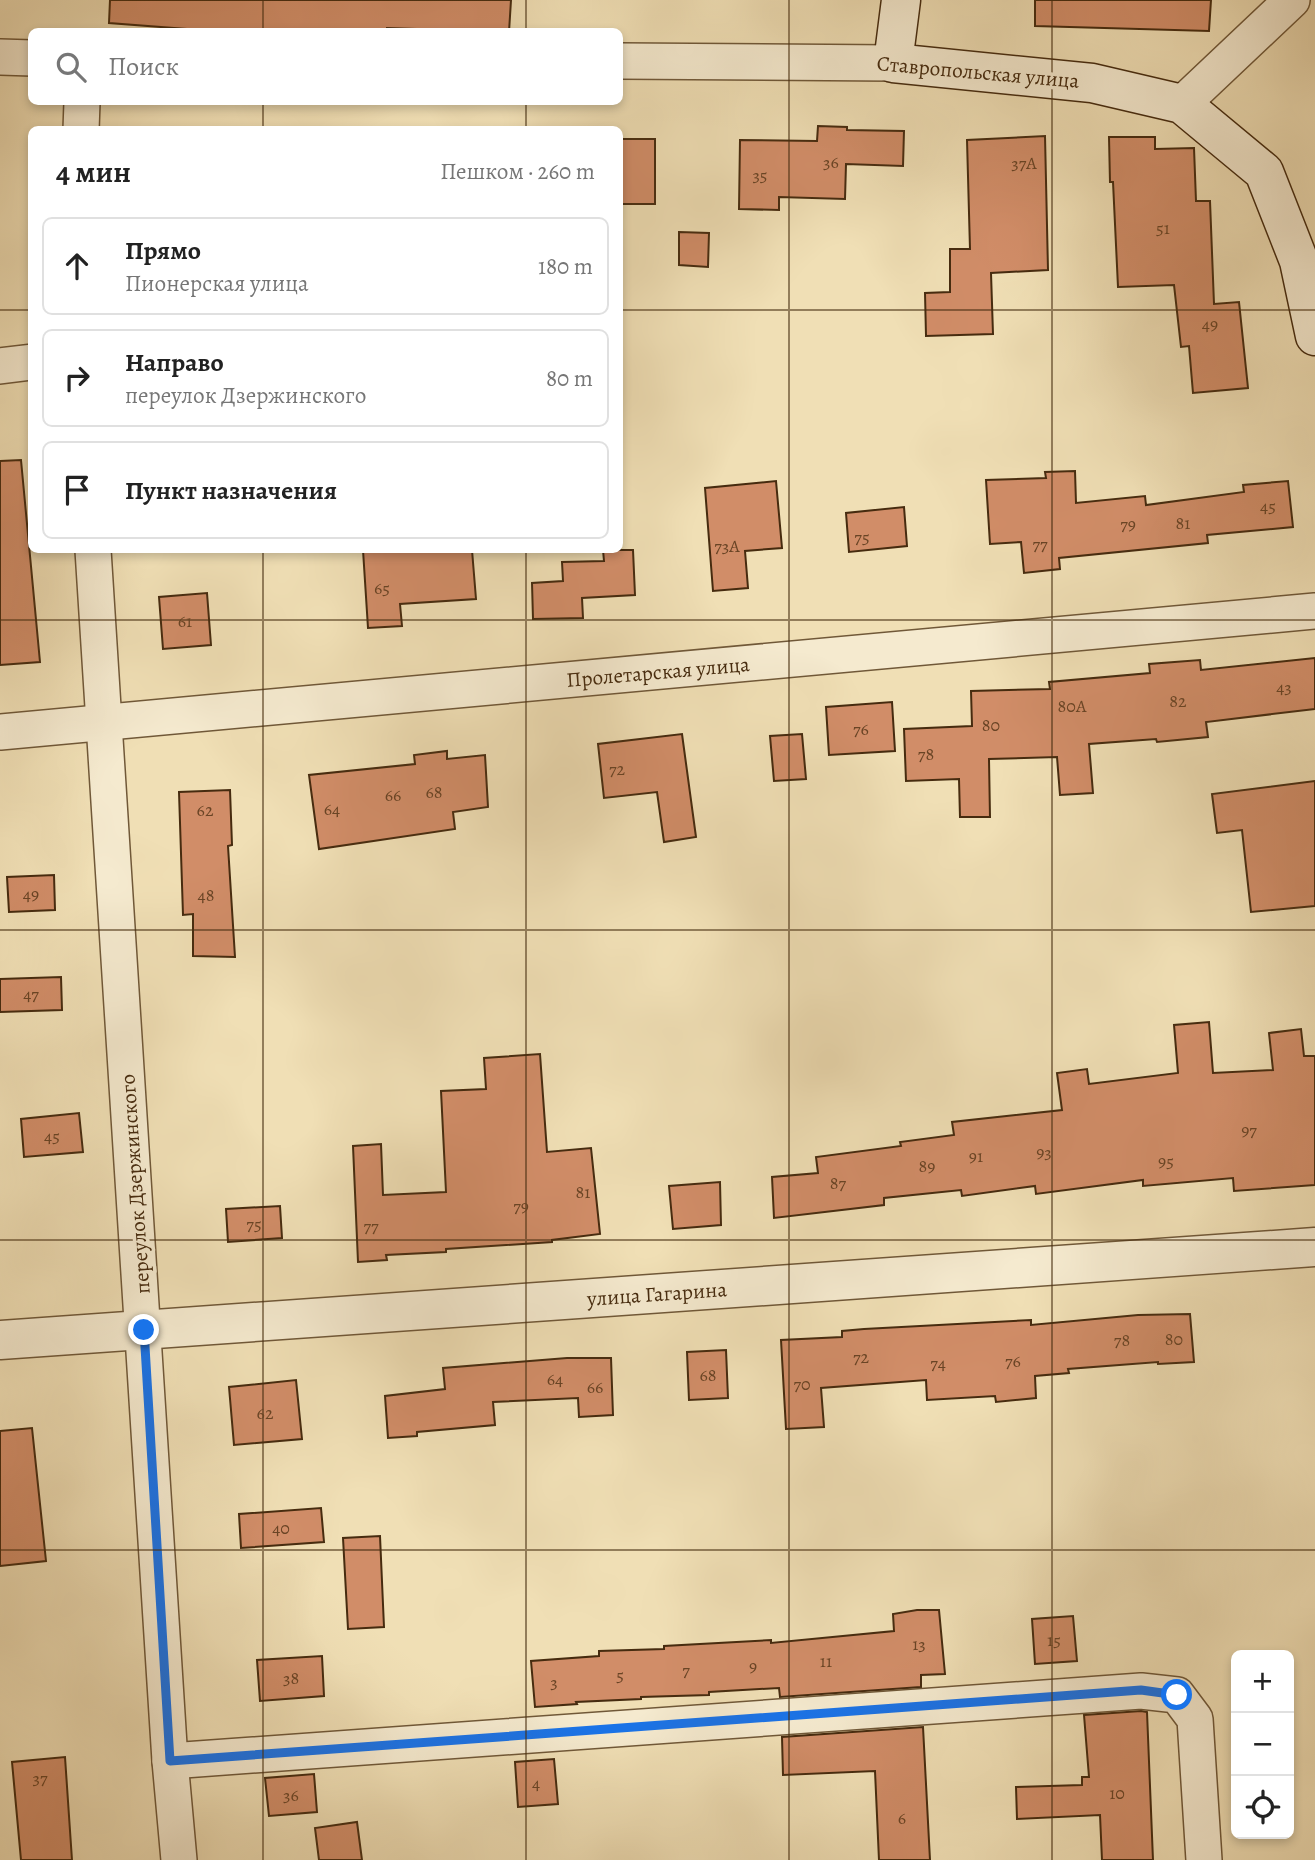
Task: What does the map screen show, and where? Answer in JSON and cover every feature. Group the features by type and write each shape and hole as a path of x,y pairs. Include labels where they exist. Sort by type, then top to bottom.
{"street":[{"path":"893,63 901,0"},
{"path":"1292,0 1182,104 1264,172 1298,261 1315,336"},
{"path":"0,57 28,58"},
{"name":"Ставропольская улица","path":"623,61 893,63 1092,83 1182,104"},
{"path":"81,126 82,105"},
{"path":"0,366 28,362"},
{"name":"переулок Дзержинского","path":"93,553 170,1761 179,1860"},
{"name":"Пролетарская улица","path":"0,732 1315,611"},
{"name":"улица Гагарина","path":"0,1340 1315,1247"},
{"path":"170,1761 1141,1690 1177,1695 1195,1719 1205,1860"}],"building":[{"path":"110,0 511,0 509,28 174,28 109,23"},
{"path":"1035,0 1211,0 1209,31 1035,26"},
{"path":"818,126 847,127 847,130 904,131 903,166 846,164 845,199 779,197 779,210 739,209 740,140 817,141"},
{"path":"1045,136 1048,270 991,273 993,334 926,336 925,293 950,292 950,249 970,249 967,140"},
{"path":"1109,137 1155,137 1155,149 1194,148 1196,201 1210,201 1214,304 1239,302 1248,388 1193,393 1189,346 1181,347 1174,285 1118,287"},
{"path":"623,139 655,139 655,204 623,204"},
{"path":"679,232 709,233 708,267 679,265"},
{"path":"21,460 40,662 0,665 0,461"},
{"path":"1075,471 1076,503 1145,496 1146,505 1244,492 1243,485 1288,481 1293,527 1207,535 1208,543 1059,558 1060,569 1024,573 1021,542 990,544 986,480 1046,478 1045,472"},
{"path":"776,481 782,548 745,551 748,588 713,591 705,488"},
{"path":"904,507 907,546 849,552 846,513"},
{"path":"633,550 635,595 582,598 583,618 533,619 532,583 563,581 562,562 604,561 603,553"},
{"path":"363,553 472,553 476,599 400,604 402,626 368,628"},
{"path":"207,593 211,645 163,649 159,597"},
{"path":"1315,658 1315,709 1206,722 1208,737 1089,744 1093,793 1060,795 1057,757 989,759 990,817 960,817 959,779 906,781 904,729 972,726 971,691 1050,689 1049,682 1150,673 1149,664 1200,660 1201,670"},
{"path":"892,702 895,751 829,755 826,707"},
{"path":"682,734 696,837 664,842 657,792 604,798 598,744"},
{"path":"802,734 806,779 774,781 770,736"},
{"path":"447,751 447,759 485,755 488,807 453,812 455,829 319,849 309,775 415,764 414,755"},
{"path":"1315,781 1315,906 1251,912 1242,830 1217,833 1212,794"},
{"path":"230,790 232,845 228,846 235,957 193,956 193,914 183,915 179,792"},
{"path":"54,875 55,910 9,912 7,877"},
{"path":"61,977 62,1010 0,1012 0,979"},
{"path":"1209,1022 1213,1073 1273,1070 1269,1033 1301,1029 1304,1056 1315,1056 1315,1185 1234,1191 1233,1178 1143,1186 1143,1180 1036,1194 1035,1186 962,1196 961,1190 884,1198 884,1205 774,1218 772,1177 818,1173 816,1157 901,1146 900,1142 954,1135 952,1122 1062,1110 1057,1073 1087,1069 1089,1084 1178,1073 1174,1025"},
{"path":"540,1054 547,1152 591,1148 600,1234 552,1242 386,1255 387,1260 358,1262 353,1146 381,1144 383,1195 446,1192 441,1091 486,1089 484,1058"},
{"path":"79,1113 83,1152 24,1157 21,1119"},
{"path":"720,1182 721,1225 673,1229 669,1186"},
{"path":"280,1206 282,1238 228,1242 226,1209"},
{"path":"1190,1314 1194,1362 1068,1369 1069,1373 1035,1376 1036,1398 996,1402 995,1396 927,1400 926,1380 821,1388 824,1427 786,1429 781,1340 842,1337 842,1331 864,1329 1031,1320 1031,1325 1138,1315"},
{"path":"726,1350 728,1398 689,1400 687,1352"},
{"path":"567,1358 611,1358 613,1415 579,1417 578,1398 493,1402 495,1425 417,1432 417,1436 388,1438 385,1396 445,1389 443,1368"},
{"path":"296,1380 302,1439 234,1445 229,1387"},
{"path":"32,1428 46,1561 0,1566 0,1431"},
{"path":"321,1508 324,1542 241,1548 239,1514"},
{"path":"380,1536 384,1627 348,1629 343,1538"},
{"path":"939,1610 945,1674 921,1675 921,1687 780,1697 779,1688 535,1707 531,1661 599,1656 599,1651 664,1649 664,1646 771,1640 771,1643 894,1631 893,1614"},
{"path":"1073,1616 1077,1661 1035,1664 1032,1619"},
{"path":"322,1656 324,1696 260,1701 257,1660"},
{"path":"1147,1712 1153,1860 1102,1860 1100,1815 1017,1819 1016,1787 1082,1785 1082,1777 1089,1777 1084,1715"},
{"path":"923,1727 930,1860 879,1860 875,1771 783,1775 782,1737"},
{"path":"65,1757 72,1860 21,1860 12,1762"},
{"path":"554,1759 558,1804 518,1807 515,1762"},
{"path":"314,1774 317,1812 269,1816 265,1778"},
{"path":"357,1822 362,1860 319,1860 315,1828"}],"route":[{"path":"144,1330 170,1761 1141,1690 1177,1695"}]}
